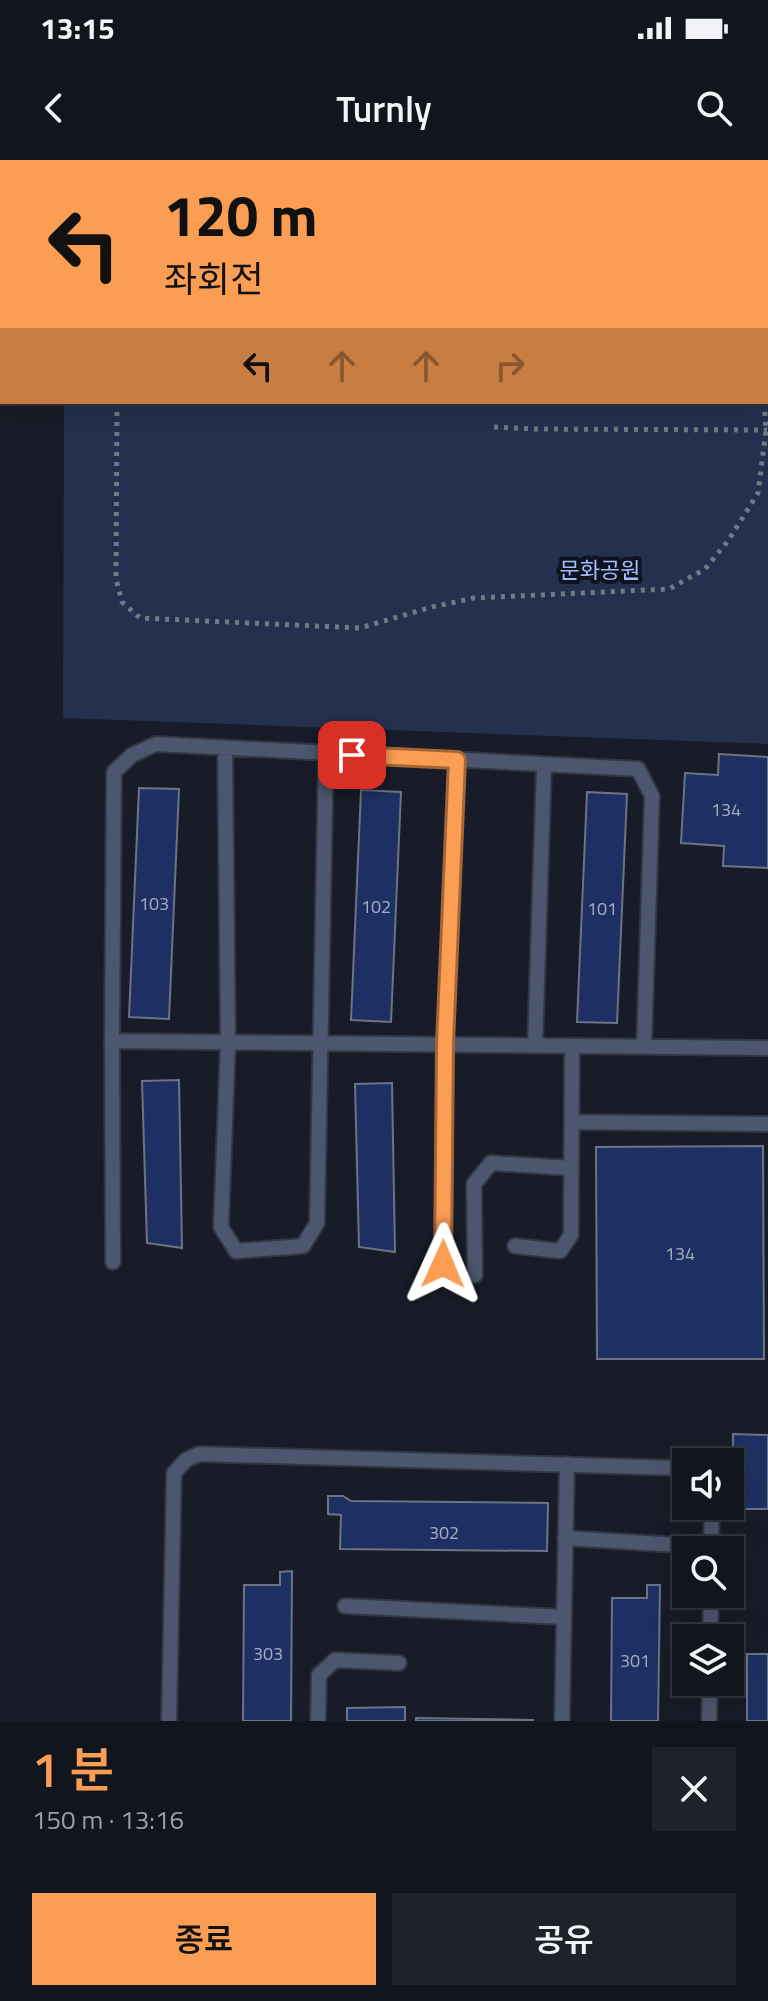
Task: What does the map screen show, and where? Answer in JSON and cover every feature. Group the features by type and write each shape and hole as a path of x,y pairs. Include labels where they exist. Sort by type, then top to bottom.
{"lane":[{"path":"113,1262 114,772 132,755 156,744 638,769 652,796 644,1047"},
{"path":"225,748 228,1042 221,1227 236,1251 303,1246 317,1223 326,753"},
{"path":"443,1264 445,1044 457,760"},
{"path":"535,1046 544,765"},
{"path":"112,1041 768,1048"},
{"path":"515,1246 560,1251 571,1235 572,1046"},
{"path":"572,1122 768,1124"},
{"path":"475,1275 474,1184 491,1163 571,1168"},
{"path":"169,1721 174,1473 186,1460 199,1454 672,1468"},
{"path":"562,1721 567,1464"},
{"path":"565,1538 672,1546"},
{"path":"345,1606 564,1617"},
{"path":"318,1721 319,1675 335,1660 399,1663"},
{"path":"709,1721 710,1696"}],"path":[{"path":"117,404 116,579 122,602 140,618 360,628 474,598 669,589 705,569 728,541 758,493 767,430 764,404"},
{"path":"494,427 767,430"}],"green space":[{"name":"문화공원","path":"64,404 768,404 768,744 63,718"}],"building":[{"path":"719,754 768,757 768,868 723,866 724,846 681,843 685,773 718,775"},
{"path":"139,788 179,789 169,1019 129,1017"},
{"path":"361,790 401,792 391,1022 351,1020"},
{"path":"587,792 627,794 617,1023 577,1022"},
{"path":"179,1080 182,1248 147,1243 142,1081"},
{"path":"392,1083 395,1252 359,1247 355,1084"},
{"path":"763,1146 764,1359 597,1359 596,1147"},
{"path":"733,1434 768,1435 768,1509 744,1509 744,1448 733,1448"},
{"path":"328,1496 343,1496 351,1501 548,1503 547,1551 340,1549 341,1515 328,1514"},
{"path":"292,1571 291,1721 243,1721 244,1585 280,1585 280,1572"},
{"path":"647,1585 660,1585 658,1721 611,1721 612,1598 647,1598"},
{"path":"747,1654 768,1654 768,1721 747,1721"},
{"path":"405,1707 405,1721 347,1721 347,1708"},
{"path":"416,1718 533,1720 533,1721 416,1721"}],"route":[{"path":"352,755 457,760 445,1044 443,1264"}]}
